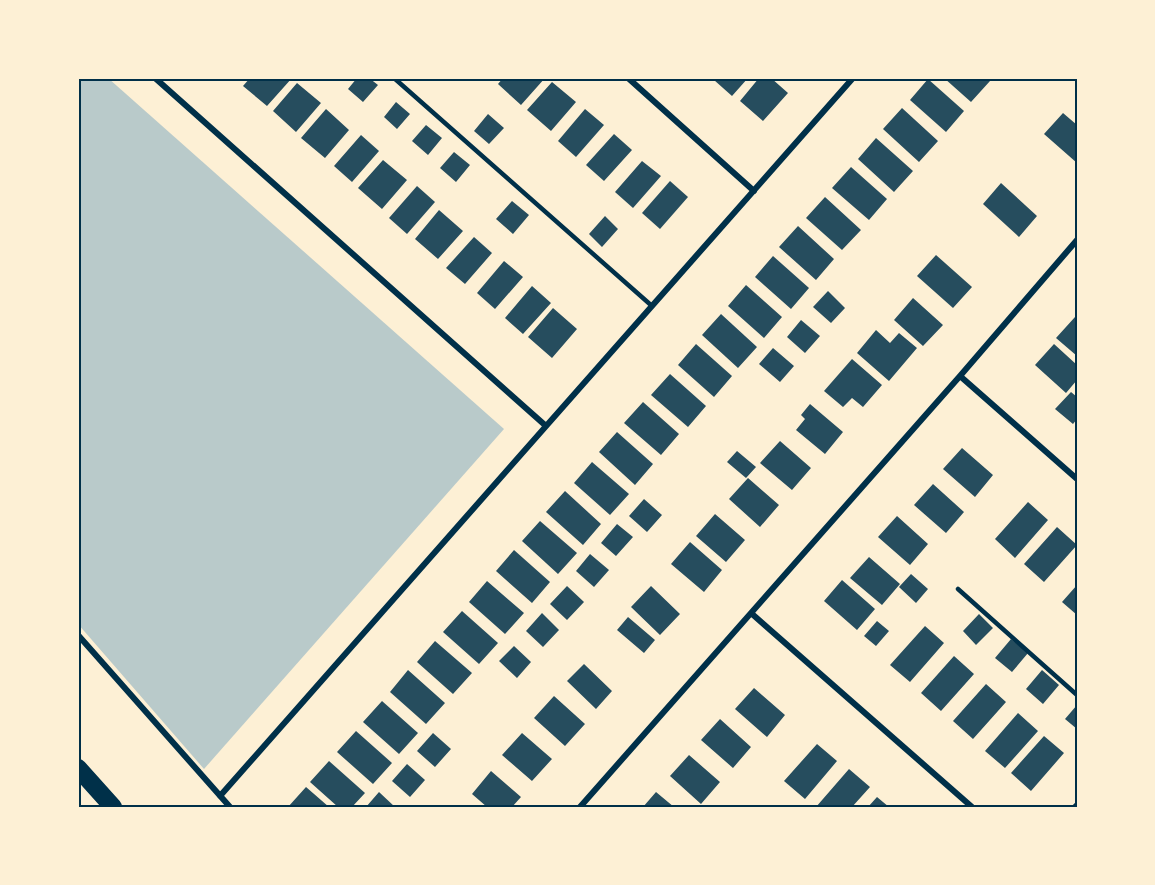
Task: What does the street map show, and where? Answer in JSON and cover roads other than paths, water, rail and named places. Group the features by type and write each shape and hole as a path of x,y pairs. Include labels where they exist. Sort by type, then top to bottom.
{"highway":[{"path":"78,768 113,807"}],"street":[{"path":"155,78 546,426"},
{"path":"628,78 754,191"},
{"path":"220,796 853,78"},
{"path":"580,807 1077,240"},
{"path":"960,376 1077,479"},
{"path":"752,613 972,807"},
{"path":"78,635 230,807"}],"lane":[{"path":"394,78 652,306"},
{"path":"958,589 1077,695"}]}
